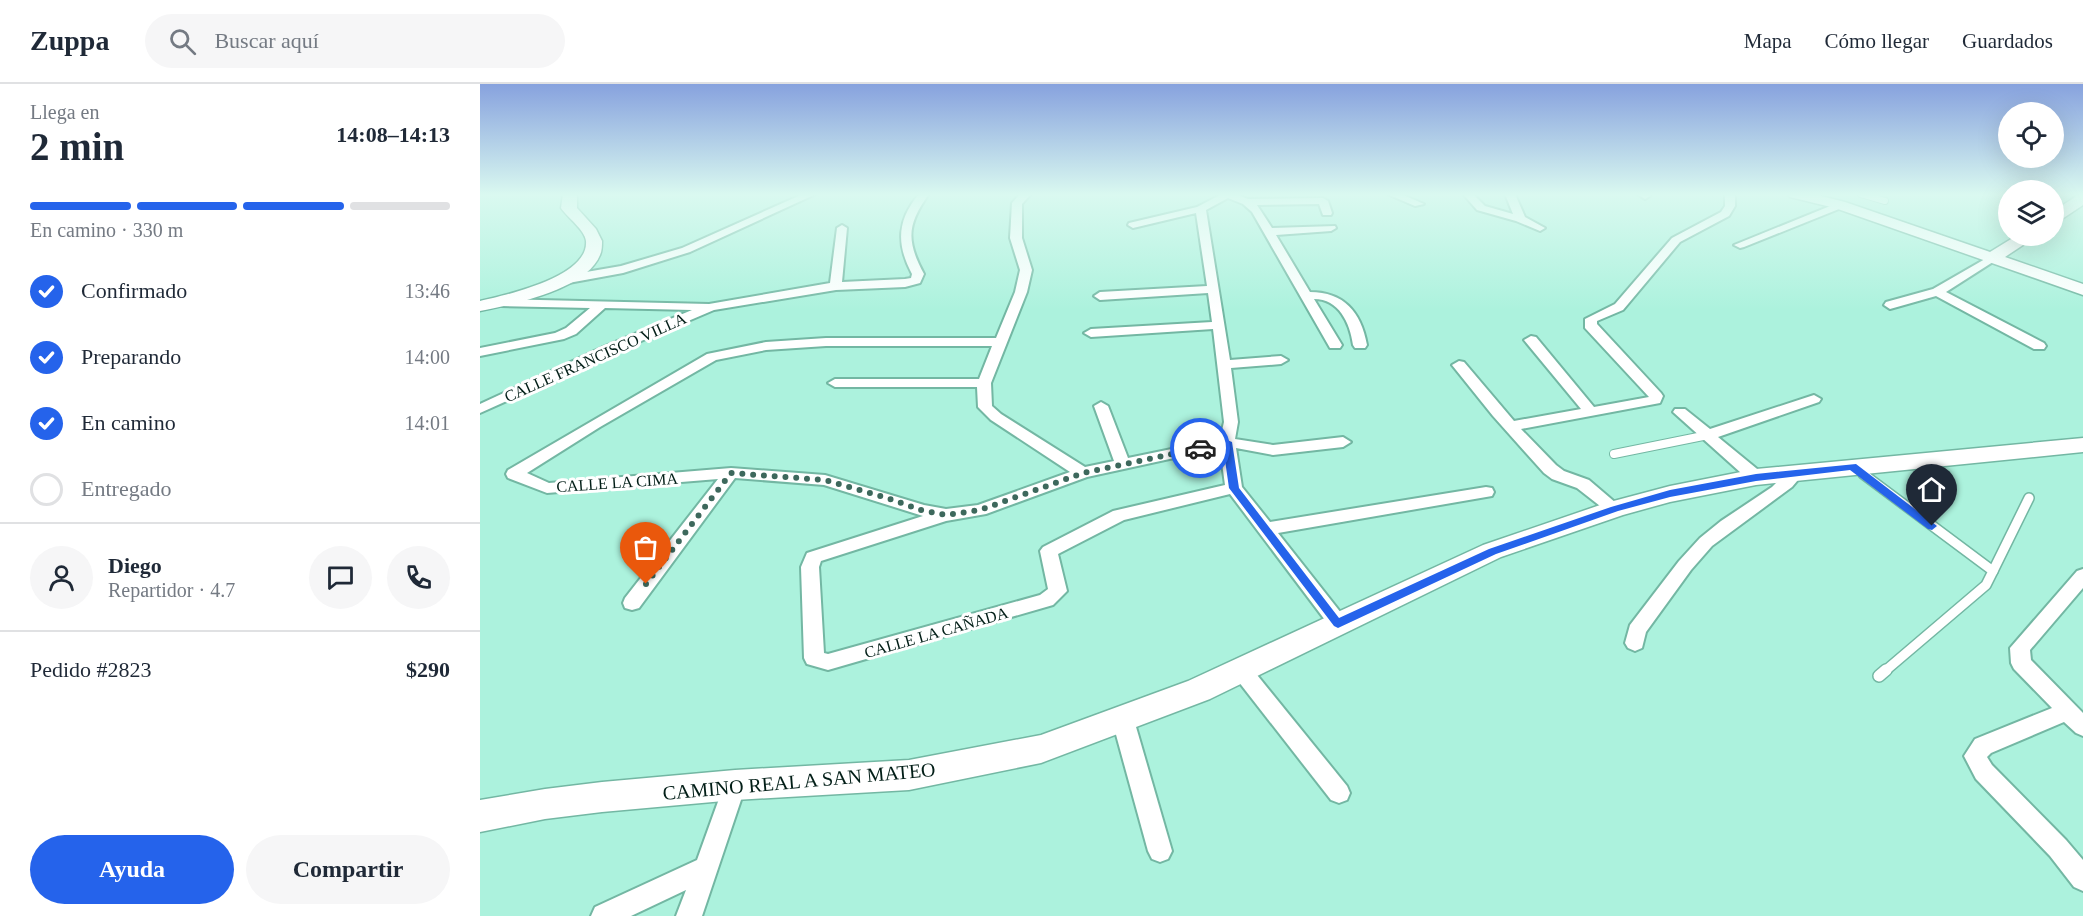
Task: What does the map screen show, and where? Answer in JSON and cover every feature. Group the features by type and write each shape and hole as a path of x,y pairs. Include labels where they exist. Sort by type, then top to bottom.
{"street":[{"path":"563,280 586,263 594,251 594,241 590,233"},
{"path":"480,306 501,302 563,280 623,269 686,250 725,233"},
{"path":"836,286 842,233"},
{"name":"CALLE FRANCISCO VILLA","path":"501,302 711,307 836,286 905,283 916,280 918,274 909,259 905,233"},
{"path":"1016,233 1026,270 1021,292 984,383 983,401 985,407 996,417 1083,473"},
{"path":"1205,233 1220,325 1231,422 1227,442 1234,488 1338,623"},
{"path":"1268,233 1335,345"},
{"path":"1511,426 1655,400 1656,396 1590,325 1591,319 1619,307 1676,240 1690,233"},
{"path":"1740,245 1770,233"},
{"path":"1920,233 2083,290"},
{"path":"1890,305 1937,291 2011,246"},
{"path":"1100,296 1214,289"},
{"path":"1937,291 2039,345"},
{"path":"1306,296 1328,296 1338,303 1358,328 1360,345"},
{"path":"483,352 559,336 571,331 602,304"},
{"name":"CALLE FRANCISCO VILLA","path":"480,409 608,350 711,307"},
{"path":"1091,333 1220,325"},
{"path":"1531,340 1591,412"},
{"name":"CALLE LA CIMA","path":"1001,342 826,342 766,346 728,353 695,366 514,474 547,488 731,473 825,480 921,510 946,515 980,510 1083,473 1227,442"},
{"path":"1223,365 1281,360"},
{"path":"1459,365 1511,426 1558,475 1583,484 1615,509"},
{"path":"835,383 984,383"},
{"path":"1708,435 1814,399"},
{"path":"1101,406 1122,463"},
{"path":"1680,412 1756,477"},
{"path":"1227,442 1273,450 1343,442"},
{"name":"CAMINO REAL A SAN MATEO","path":"480,816 568,801 735,785 909,776 1041,749 1123,720 1242,671 1492,551 1615,509 1670,494 1756,477 2083,445"},
{"path":"632,603 731,473"},
{"path":"1635,643 1637,630 1686,566 1716,533 1785,486 1795,474"},
{"name":"CALLE LA CAÑADA","path":"946,515 813,557 810,567 814,658 828,663 1046,600 1058,591 1049,551 1061,543 1119,515 1234,488"},
{"path":"1264,529 1486,492"},
{"path":"2083,576 2020,648 2021,663 2076,719 1983,746 1975,756 1984,772 2058,848 2083,879"},
{"path":"1242,671 1339,793"},
{"path":"1123,720 1160,851"},
{"path":"689,916 735,785"},
{"path":"604,916 706,868"}],"lane":[{"path":"1614,454 1708,435"},
{"path":"1852,466 1993,571"},
{"path":"1879,676 1986,585 2029,498"}],"way so far":[{"path":"646,584 731,473 825,480 921,510 946,515 980,510 1083,473 1200,448"}],"route":[{"path":"1200,448 1227,442 1234,488 1338,623 1492,551 1615,509 1670,494 1756,477 1852,466 1932,526"}]}
